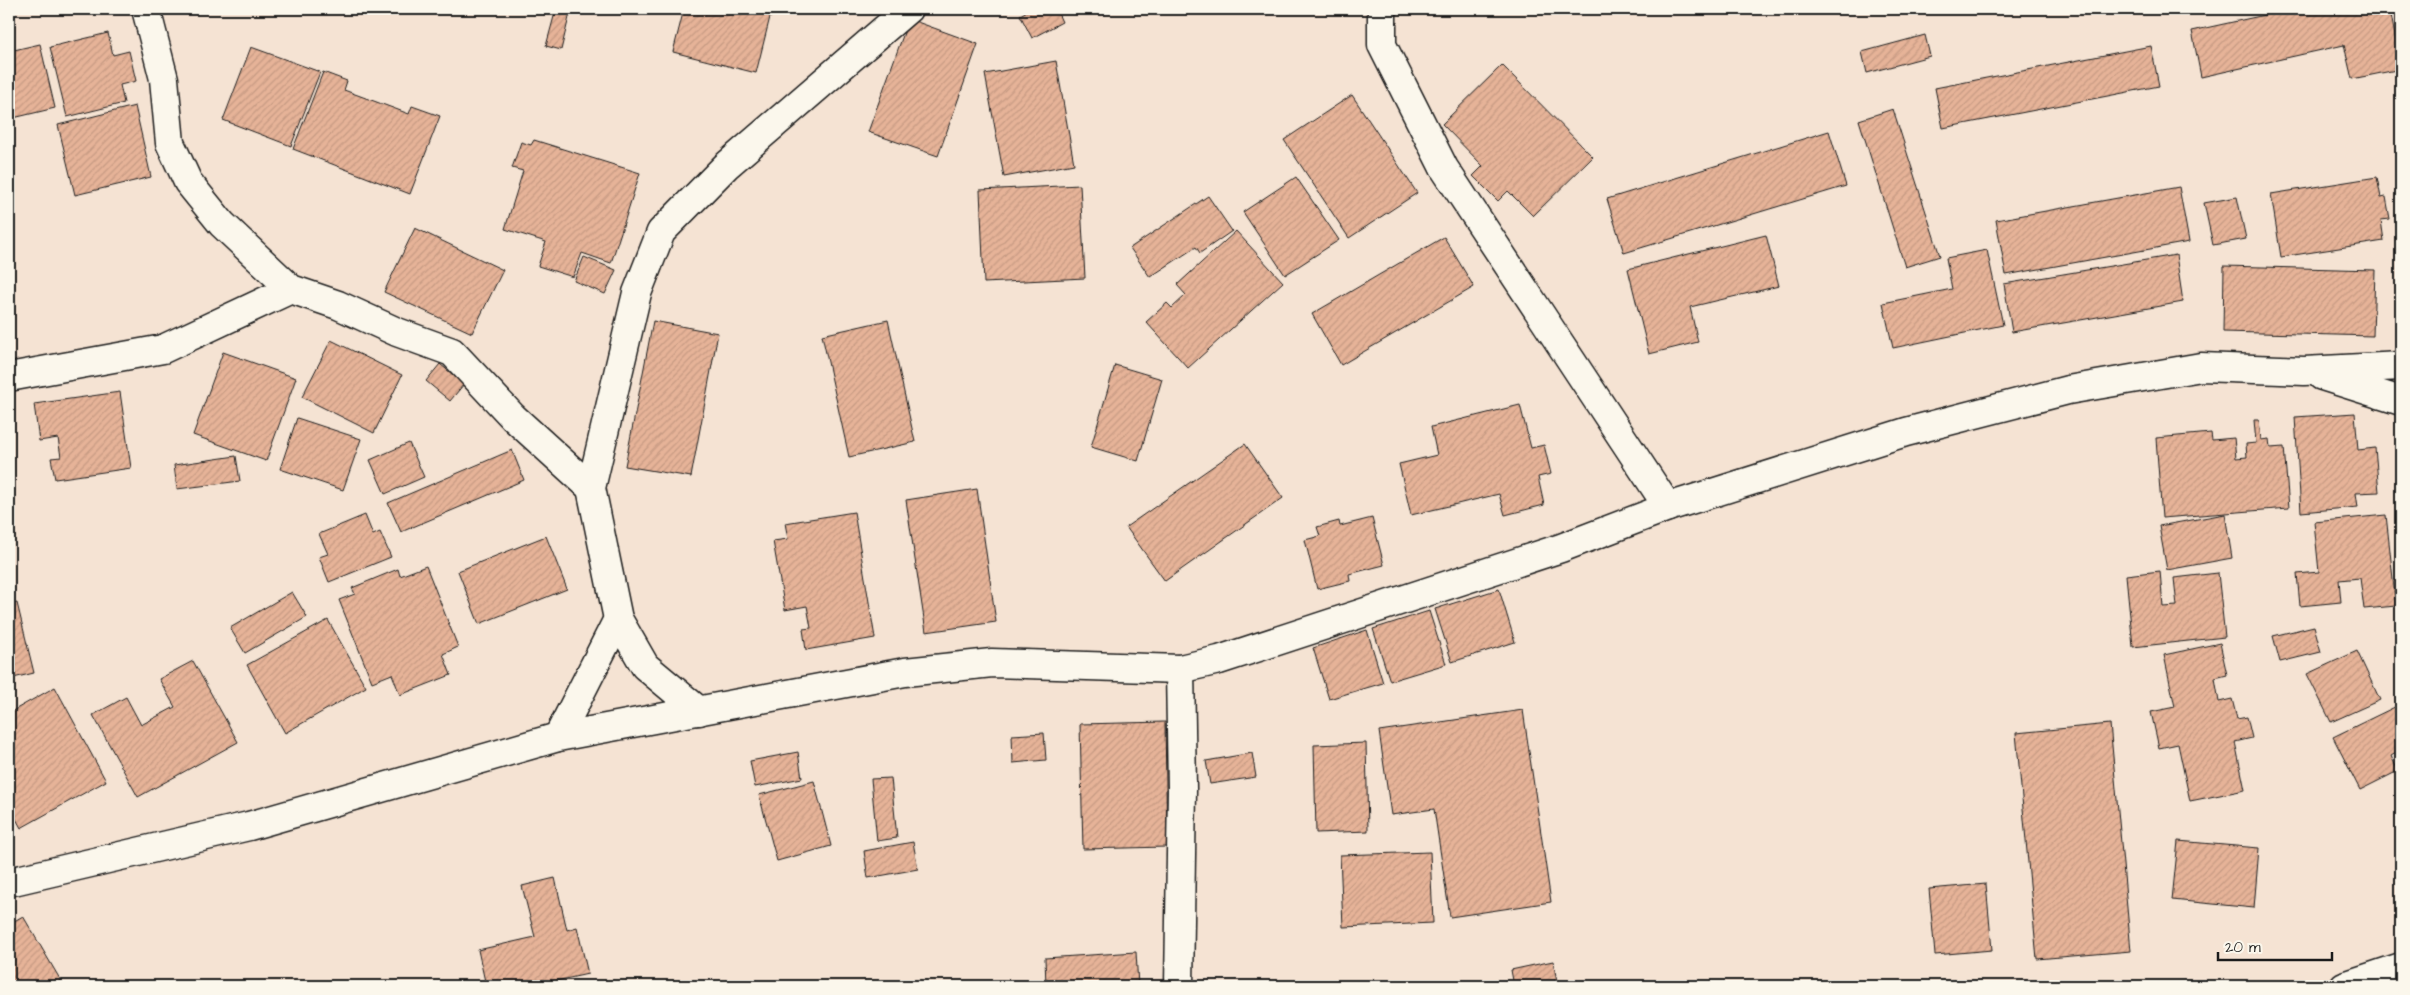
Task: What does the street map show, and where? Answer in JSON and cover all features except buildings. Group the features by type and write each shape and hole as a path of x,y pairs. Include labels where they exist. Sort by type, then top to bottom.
{"street":[{"path":"146,9 164,79 170,143 188,182 222,224 291,289 338,305 398,332 452,352 513,417 591,488"},
{"path":"700,711 645,666 618,619 591,488 637,293 661,232 726,166 908,9"},
{"path":"1382,9 1382,45 1444,168 1668,507"},
{"path":"9,377 163,349 291,289"},
{"path":"9,882 249,826 558,737 904,672 992,663 1180,669 1219,660 1562,548 1668,507 1906,432 2068,390 2201,367 2304,371 2401,366"},
{"path":"2304,371 2401,400"},
{"path":"558,737 618,619"},
{"path":"1179,986 1182,788 1180,669"},
{"path":"2344,986 2401,967"}]}
